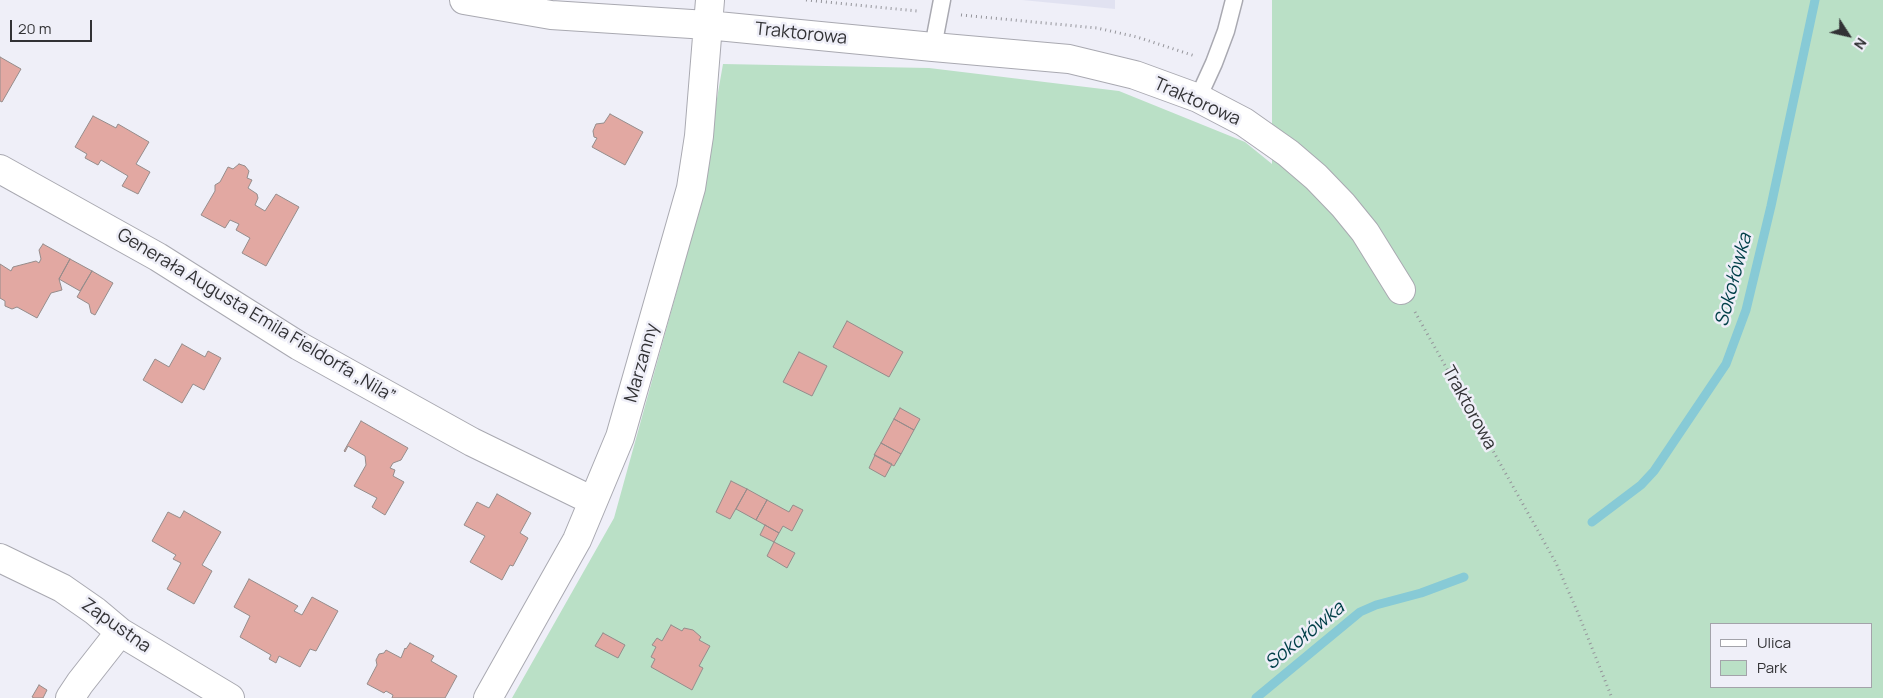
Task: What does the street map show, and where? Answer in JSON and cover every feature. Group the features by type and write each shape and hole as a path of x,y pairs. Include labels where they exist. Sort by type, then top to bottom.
{"street":[{"name":"Traktorowa","path":"464,0 551,15 709,12 933,48 1069,59 1135,75 1198,98 1244,122 1288,153 1316,177 1365,232 1401,290"},
{"name":"Marzanny","path":"488,698 577,540 620,437 691,188 699,136 709,12"},
{"name":"Generała Augusta Emila Fieldorfa „Nila”","path":"0,169 158,257 298,346 472,442 594,501"},
{"name":"Zapustna","path":"0,558 62,588 95,611 120,632 230,698"},
{"path":"70,698 120,632"}],"lane":[{"path":"1198,98 1226,32 1234,0"},
{"path":"933,48 941,6"}],"path":[{"path":"806,0 941,6 1097,28 1182,51 1214,64"},
{"name":"Traktorowa","path":"1401,290 1556,563 1578,612 1612,698"}],"shaded area":[{"path":"1022,0 1115,0 1115,9"}],"green space":[{"path":"1272,0 1883,0 1883,698 512,698 614,518 694,229 723,64 929,68 1119,91 1245,142 1272,164"}],"building":[{"path":"0,57 21,69 2,102 0,101"},
{"path":"610,114 643,132 625,165 592,147 597,138 594,137 593,131 596,124 604,123"},
{"path":"93,116 116,128 118,124 149,142 136,164 150,172 138,194 122,186 128,176 101,160 98,165 85,158 87,154 75,147"},
{"path":"239,164 245,166 249,171 247,178 252,180 248,188 257,194 258,198 255,205 265,211 276,194 299,207 266,266 242,253 250,238 236,230 239,224 230,220 225,228 201,215 215,191 215,185 220,182 228,167 233,169"},
{"path":"43,244 70,259 59,279 62,290 51,293 37,318 17,307 12,309 5,306 5,301 0,298 0,264 11,271 13,267 36,261 39,263 41,259 39,250"},
{"path":"70,259 92,271 80,291 59,279"},
{"path":"92,271 113,283 95,315 91,313 89,304 77,297"},
{"path":"847,321 903,352 889,377 833,347"},
{"path":"182,344 205,357 208,351 221,358 204,390 193,384 182,403 143,380 155,359 169,367"},
{"path":"799,352 827,366 812,396 783,382"},
{"path":"900,408 920,419 914,430 894,419"},
{"path":"894,419 914,430 901,454 881,443"},
{"path":"361,421 408,448 401,460 393,463 390,468 395,470 393,476 404,482 385,515 372,507 377,498 354,486 366,465 365,456 348,446 344,451"},
{"path":"881,443 901,454 894,466 874,455"},
{"path":"875,455 892,464 885,477 869,468"},
{"path":"731,481 747,489 730,519 716,512"},
{"path":"747,489 767,500 756,520 736,509"},
{"path":"497,494 531,513 520,533 528,538 513,566 510,565 502,580 470,562 485,536 464,525 477,502 489,508"},
{"path":"767,500 789,512 793,505 803,510 792,531 783,526 779,533 756,520"},
{"path":"184,511 221,532 202,565 212,571 194,604 167,589 181,563 173,559 176,555 152,541 168,512 180,518"},
{"path":"765,525 779,533 774,542 760,535"},
{"path":"774,542 795,553 787,568 767,556"},
{"path":"249,579 298,606 294,611 302,615 312,597 338,611 316,651 310,649 300,667 279,656 276,663 269,659 271,655 240,637 250,616 234,607"},
{"path":"671,625 682,631 684,628 693,630 701,637 699,640 710,646 699,666 703,668 692,690 651,667 655,659 651,657 656,647 652,645 657,638 662,641"},
{"path":"603,633 625,645 618,658 595,646"},
{"path":"410,643 434,656 431,661 457,676 445,698 392,698 393,695 386,691 384,693 367,684 377,665 376,660 379,654 384,653 386,650 401,658 405,648"},
{"path":"39,685 47,690 43,698 34,698 32,697"}],"waterway":[{"name":"Sokołówka","path":"1592,522 1641,485 1654,471 1726,364 1746,310 1771,206 1815,0"},
{"name":"Sokołówka","path":"1256,698 1360,612 1376,605 1421,593 1464,577"}]}
